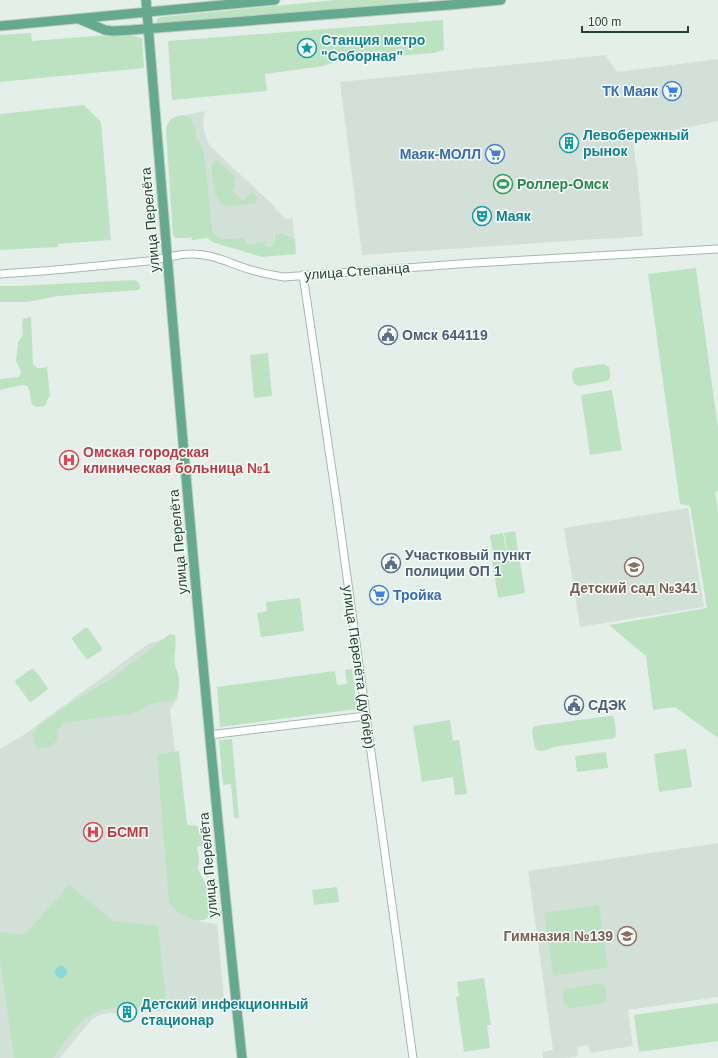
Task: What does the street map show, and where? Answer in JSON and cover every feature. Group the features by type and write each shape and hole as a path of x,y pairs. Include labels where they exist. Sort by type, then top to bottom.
{"main road":[{"name":"улица Перелёта","path":"146,0 209,735 242,1058"},
{"path":"0,26 275,0"},
{"path":"79,19 105,30 113,31 420,4 501,0"}],"street":[{"name":"улица Степанца","path":"0,274 144,261 190,254 222,259 265,274 284,277 473,263 718,249"},
{"name":"улица Перелёта (дублёр)","path":"303,275 337,504 413,1058"},
{"path":"209,735 366,716"}],"shaded area":[{"name":"Левобережный рынок","path":"605,55 617,72 718,59 718,121 633,139 643,236 362,255 340,82"},
{"path":"207,111 203,117 204,130 210,146 275,207 276,211 279,212 285,219 290,219 292,216 295,239 287,234 275,235 274,246 266,247 265,241 246,244 245,239 243,238 220,239 213,233 204,152 197,139 196,128 190,117 184,115"},
{"name":"Детский сад №341","path":"688,508 704,607 580,627 564,528"},
{"name":"БСМП","path":"173,636 178,698 170,710 195,915 202,922 217,924 225,1007 211,1009 186,1008 125,1014 102,1014 92,1019 60,1058 0,1058 0,749 22,736 148,644"},
{"name":"Гимназия №139","path":"718,843 718,997 628,1010 633,1046 590,1053 588,1045 577,1047 578,1056 565,1058 543,1058 542,1052 553,1050 528,871"}],"green space":[{"path":"336,0 419,0 416,4 410,5 248,16 161,24 156,21 161,17"},
{"path":"443,20 444,50 434,53 340,61 323,66 265,74 267,91 172,100 168,41"},
{"path":"31,33 32,41 108,35 130,35 142,38 144,68 0,82 0,35"},
{"path":"84,105 101,122 111,240 58,244 58,247 0,250 0,114"},
{"path":"184,115 190,117 196,128 197,139 204,152 213,233 220,239 243,238 246,240 246,244 265,241 266,247 274,246 275,235 285,234 295,239 296,254 262,257 212,242 208,238 192,240 191,237 176,238 173,235 166,130 168,123 172,119 177,116"},
{"path":"214,161 218,161 237,178 233,182 236,185 231,190 243,201 252,192 258,198 257,202 229,206 219,201 214,190 213,183 211,165"},
{"path":"696,268 718,429 718,491 715,492 718,513 718,738 675,707 653,710 646,656 609,625 707,608 690,506 680,504 648,274"},
{"path":"133,280 139,283 139,290 58,296 28,302 0,302 0,286"},
{"path":"31,317 33,364 38,368 47,367 50,396 46,405 39,407 35,407 31,402 27,386 22,385 0,390 0,379 19,377 21,372 16,361 18,342 23,335 23,319"},
{"path":"268,353 272,396 254,398 250,355"},
{"path":"604,364 609,367 609,380 580,386 573,382 572,373 575,368"},
{"path":"612,390 622,450 590,455 581,395"},
{"path":"515,531 525,593 498,598 492,560 508,558 504,533"},
{"path":"503,533 507,556 494,559 490,535"},
{"path":"300,598 304,631 261,637 257,613 267,611 266,602"},
{"path":"85,628 88,628 102,648 102,650 88,659 86,659 72,639"},
{"path":"170,634 175,635 176,642 174,662 179,681 178,692 173,701 148,705 142,710 128,714 64,723 59,729 57,739 53,745 39,749 34,738 34,733 37,727 80,697 111,679"},
{"path":"31,669 34,669 48,688 31,702 15,682"},
{"path":"352,669 357,709 220,727 217,687 335,671 337,685 347,684 345,670"},
{"path":"613,716 616,730 615,738 553,747 544,751 535,749 532,731 535,726"},
{"path":"450,720 453,741 459,740 467,794 455,795 453,777 422,782 413,726"},
{"path":"232,739 239,818 234,818 231,784 223,785 219,740"},
{"path":"686,749 692,787 659,792 654,754"},
{"path":"179,751 187,825 198,826 200,835 208,841 206,845 197,847 199,859 198,869 209,891 213,907 210,916 203,920 193,919 183,915 169,902 157,755"},
{"path":"606,752 608,768 577,772 575,756"},
{"path":"69,885 114,921 158,926 166,1000 131,1010 117,1007 101,1010 85,1018 72,1032 53,1058 14,1058 0,960 0,932 19,935 27,932"},
{"path":"337,887 339,902 314,905 312,890"},
{"path":"599,905 608,967 553,976 544,913"},
{"path":"484,978 491,1025 487,1025 490,1048 464,1052 456,997 459,996 457,982"},
{"path":"601,983 606,992 606,999 604,1003 571,1008 565,1006 563,997 566,989"},
{"path":"718,1003 718,1041 639,1052 634,1015"}],"water":[{"path":"63,966 66,967 66,977 59,978 56,977 55,970 56,967"}],"place":[{"name":"Станция метро \"Соборная\"","path":"307,48"},
{"name":"ТК Маяк","path":"672,91"},
{"name":"Левобережный рынок","path":"569,143"},
{"name":"Маяк-МОЛЛ","path":"495,154"},
{"name":"Роллер-Омск","path":"503,184"},
{"name":"Маяк","path":"482,216"},
{"name":"Омск 644119","path":"388,335"},
{"name":"Омская городская клиническая больница №1","path":"69,460"},
{"name":"Участковый пункт полиции ОП 1","path":"391,563"},
{"name":"Детский сад №341","path":"634,567"},
{"name":"Тройка","path":"379,595"},
{"name":"СДЭК","path":"574,705"},
{"name":"БСМП","path":"93,832"},
{"name":"Гимназия №139","path":"627,936"},
{"name":"Детский инфекционный стационар","path":"127,1012"}]}
